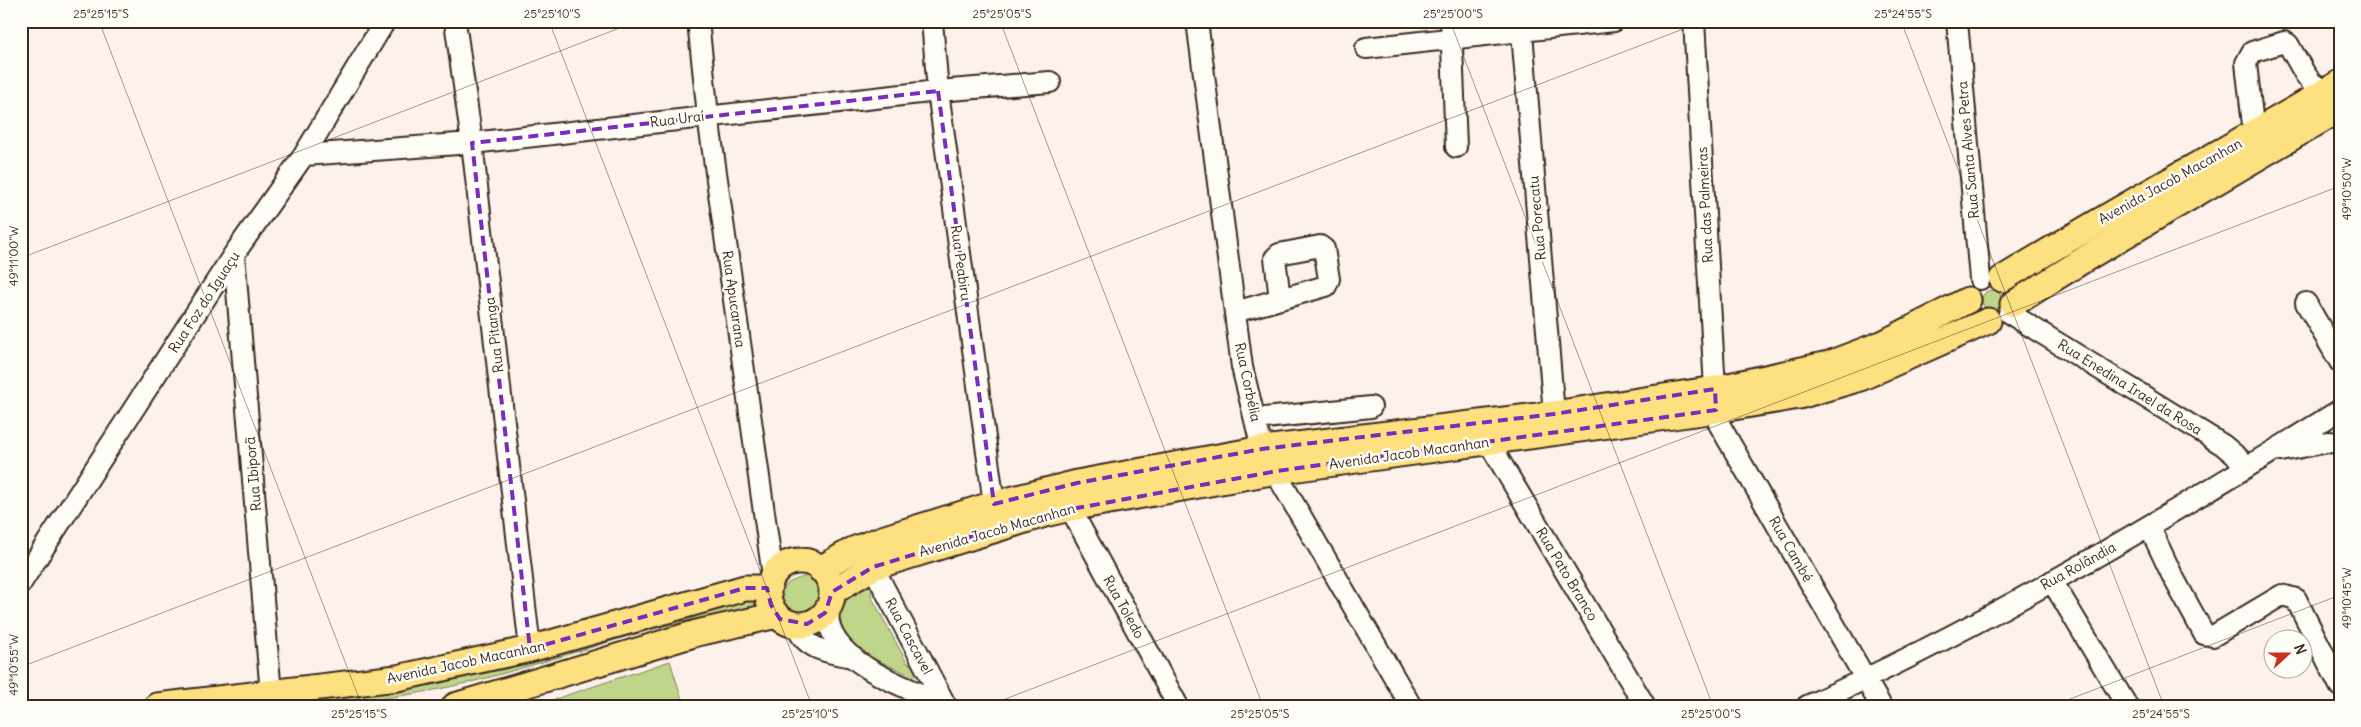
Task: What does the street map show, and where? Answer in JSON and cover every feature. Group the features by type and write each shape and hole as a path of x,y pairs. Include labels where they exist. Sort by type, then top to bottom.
{"main road":[{"name":"Avenida Jacob Macanhan","path":"1991,279 2062,242 2254,134 2335,95"},
{"name":"Avenida Jacob Macanhan","path":"820,568 861,547 994,504 1077,483 1262,449 1554,414 1715,400 1799,396 1860,378 2003,313 2335,95"},
{"path":"1991,279 2012,289 2003,313 1975,315 1968,300 1973,285 1991,279"},
{"name":"Avenida Jacob Macanhan","path":"830,599 873,567 1070,508 1277,471 1489,443 1715,400 1829,364 1884,343 1968,300"},
{"path":"455,706 697,633 787,620 807,624 817,620 830,599 828,578 820,568 810,563 793,562 781,567 771,582 770,605 787,620"},
{"name":"Avenida Jacob Macanhan","path":"157,706 397,678 530,649 771,582"}],"street":[{"name":"Rua Foz do Iguaçu","path":"21,583 234,254 304,154 385,21"},
{"name":"Rua Pitanga","path":"455,21 472,143 530,649"},
{"name":"Rua Apucarana","path":"698,21 708,116 771,582"},
{"name":"Rua Peabiru","path":"932,21 938,92 994,504"},
{"name":"Rua Corbélia","path":"1197,21 1242,367 1262,449 1277,471 1411,706"},
{"path":"1366,48 1452,30 1614,21"},
{"name":"Rua das Palmeiras","path":"1694,21 1715,400"},
{"name":"Rua Santa Alves Petra","path":"1957,21 1991,279"},
{"name":"Rua Porecatu","path":"1522,25 1554,414"},
{"path":"1452,30 1456,147"},
{"path":"2254,134 2246,62 2252,52 2284,42 2288,44 2312,83 2335,95"},
{"name":"Rua Uraí","path":"304,154 472,143 708,116 1050,82"},
{"name":"Rua Ibiporã","path":"234,254 271,694"},
{"path":"1235,312 1280,299"},
{"path":"2306,303 2340,362"},
{"name":"Rua Enedina Irael da Rosa","path":"2003,313 2223,445 2248,466"},
{"name":"Rua Cambé","path":"1715,400 1719,424 1881,706"},
{"path":"1255,419 1371,407"},
{"name":"Rua Rolândia","path":"1808,706 1866,679 2052,581 2150,526 2340,410"},
{"path":"2270,453 2328,442 2340,443"},
{"name":"Rua Pato Branco","path":"1489,443 1645,706"},
{"name":"Rua Toledo","path":"1070,508 1178,706"},
{"path":"2150,526 2172,575 2204,634 2213,636 2282,595 2296,599 2340,686"},
{"name":"Rua Cascavel","path":"873,567 945,705"},
{"path":"2052,581 2127,706"},
{"name":"Rua Cascavel","path":"830,599 829,623 834,635 854,658 873,672 945,705"},
{"name":"Rua Cascavel","path":"787,620 805,641 831,653 854,658"}],"highlighted area":[{"path":"938,91 994,504 1077,483 1262,449 1554,414 1715,389 1716,410 1277,471 1045,514 873,567 832,592 825,613 807,624 780,619 771,605 767,588 745,588 530,649 472,143"}],"green space":[{"path":"1992,290 1999,293 2002,300 1999,307 1992,310 1985,307 1982,300 1985,293"},
{"path":"807,576 816,579 820,585 822,591 820,598 816,605 809,610 800,613 790,612 782,602 782,591 788,584"},
{"path":"873,582 871,596 907,663 921,666 918,676 913,676 861,653 845,642 840,627 840,613 856,591"},
{"path":"750,594 759,614 724,615 673,624 437,690 349,702 261,706 344,697 441,683 510,665"},
{"path":"670,661 684,706 534,706"}]}
